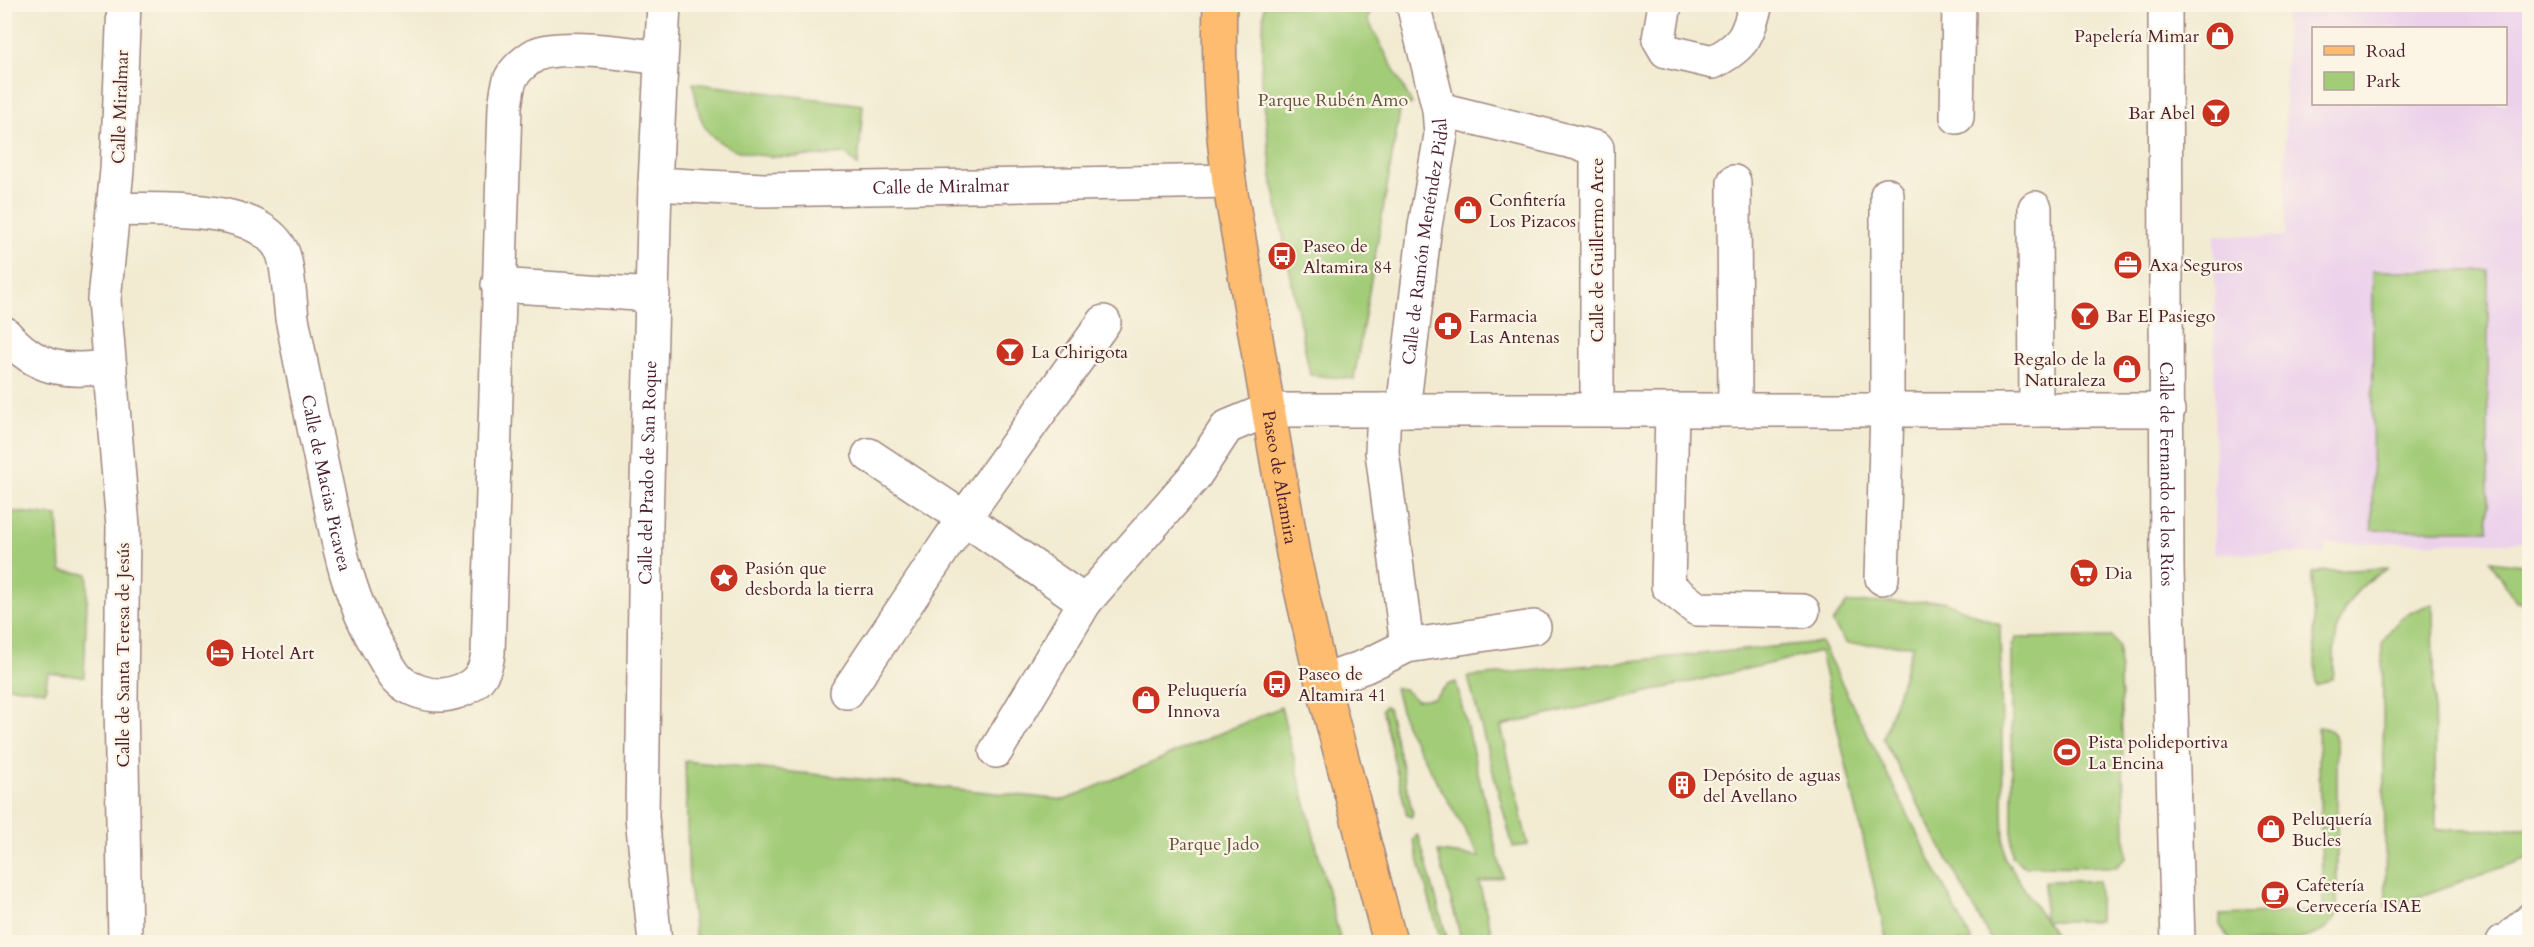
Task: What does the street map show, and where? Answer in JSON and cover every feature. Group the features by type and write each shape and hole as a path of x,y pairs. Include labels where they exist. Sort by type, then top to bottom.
{"main road":[{"name":"Paseo de Altamira","path":"1220,4 1218,53 1222,133 1293,554 1322,682 1390,942"}],"street":[{"name":"Calle Miralmar","path":"113,209 118,159 124,4"},
{"name":"Calle del Prado de San Roque","path":"654,942 642,817 646,522 655,184 664,4"},
{"name":"Calle de Ramón Menéndez Pidal","path":"1393,410 1440,135 1438,109 1413,4"},
{"path":"1665,4 1659,39 1666,51 1713,62 1730,53 1744,39 1756,4"},
{"path":"1957,117 1959,4"},
{"name":"Calle de Fernando de los Ríos","path":"2165,4 2167,569 2178,942"},
{"name":"Calle de Macias Picavea","path":"113,209 219,213 241,219 264,230 282,252 294,327 346,576 364,623 398,679 417,691 443,695 463,689 479,680 486,669 493,525 498,285 505,106 511,78 536,54 565,51 615,51 660,58"},
{"name":"Calle de Guillermo Arce","path":"1438,109 1597,148 1597,408"},
{"name":"Calle de Miralmar","path":"655,184 763,190 1229,181"},
{"path":"1734,182 1736,410"},
{"path":"1882,578 1887,410 1887,195"},
{"path":"2035,208 2036,410"},
{"path":"4,333 16,347 47,365 72,371 110,367 104,300 113,209"},
{"path":"498,285 653,295"},
{"path":"847,692 964,518 1104,322"},
{"name":"Calle de Santa Teresa de Jesús","path":"110,367 123,526 121,698 124,942"},
{"path":"996,751 1085,602 1194,477 1227,427 1268,410 1597,408 2168,410"},
{"path":"1393,410 1382,452 1407,646"},
{"path":"1671,410 1668,586 1697,609 1803,611"},
{"path":"868,455 1085,602"},
{"path":"1322,682 1366,666 1407,646 1534,627"}],"shaded area":[{"path":"2286,5 2529,5 2529,542 2325,543 2324,554 2214,553 2215,235 2285,237"}],"green space":[{"name":"Parque Rubén Amo","path":"1264,5 1371,5 1368,20 1412,104 1401,105 1354,379 1310,375 1273,184 1261,76"},
{"path":"693,83 863,105 858,166 846,154 768,156 730,148 714,138 703,124"},
{"path":"2373,271 2488,271 2488,530 2372,530"},
{"path":"5,511 58,516 61,571 88,574 84,677 48,673 45,691 5,686"},
{"path":"2490,561 2529,566 2529,578 2524,579 2524,602 2516,602"},
{"path":"2389,568 2367,582 2351,599 2340,620 2337,632 2333,678 2316,686 2312,572"},
{"path":"1944,601 2000,625 2004,857 2044,920 2045,881 2099,881 2099,921 2045,921 2059,942 1992,942 1883,739 1913,645 1847,644 1832,623 1847,603"},
{"path":"2433,604 2436,830 2529,829 2529,858 2386,908 2382,643 2397,622 2416,610"},
{"name":"Pista polideportiva La Encina","path":"2112,637 2119,647 2126,858 2116,867 2024,866 2012,857 2012,646 2016,638"},
{"path":"1821,642 1972,942 1887,942 1820,652 1501,726 1528,845 1513,847 1468,677"},
{"path":"1456,682 1503,877 1479,882 1492,935 1474,939 1474,942 1462,942 1438,852 1480,857 1405,725 1395,688 1404,689 1416,700 1434,698 1447,685"},
{"path":"1385,706 1388,707 1413,814 1411,817 1407,815 1382,710"},
{"name":"Parque Jado","path":"1281,707 1341,942 696,942 689,885 685,761 1065,800"},
{"path":"2318,727 2331,731 2337,744 2337,914 2330,925 2305,938 2259,943 2231,942 2220,925 2220,915 2323,911"},
{"path":"1417,835 1448,942 1441,942 1413,840"}],"place":[{"name":"Papelería Mimar","path":"2220,36"},
{"name":"Bar Abel","path":"2216,113"},
{"name":"Confitería Los Pizacos","path":"1468,210"},
{"name":"Paseo de Altamira 84","path":"1282,256"},
{"name":"Axa Seguros","path":"2128,265"},
{"name":"Bar El Pasiego","path":"2085,316"},
{"name":"Farmacia Las Antenas","path":"1448,326"},
{"name":"La Chirigota","path":"1010,352"},
{"name":"Regalo de la Naturaleza","path":"2127,369"},
{"name":"Dia","path":"2084,573"},
{"name":"Pasión que desborda la tierra","path":"724,578"},
{"name":"Hotel Art","path":"220,653"},
{"name":"Paseo de Altamira 41","path":"1277,684"},
{"name":"Peluquería Innova","path":"1146,700"},
{"name":"Pista polideportiva La Encina","path":"2067,752"},
{"name":"Depósito de aguas del Avellano","path":"1682,785"},
{"name":"Peluquería Bucles","path":"2271,829"},
{"name":"Cafetería Cervecería ISAE","path":"2275,895"}]}
